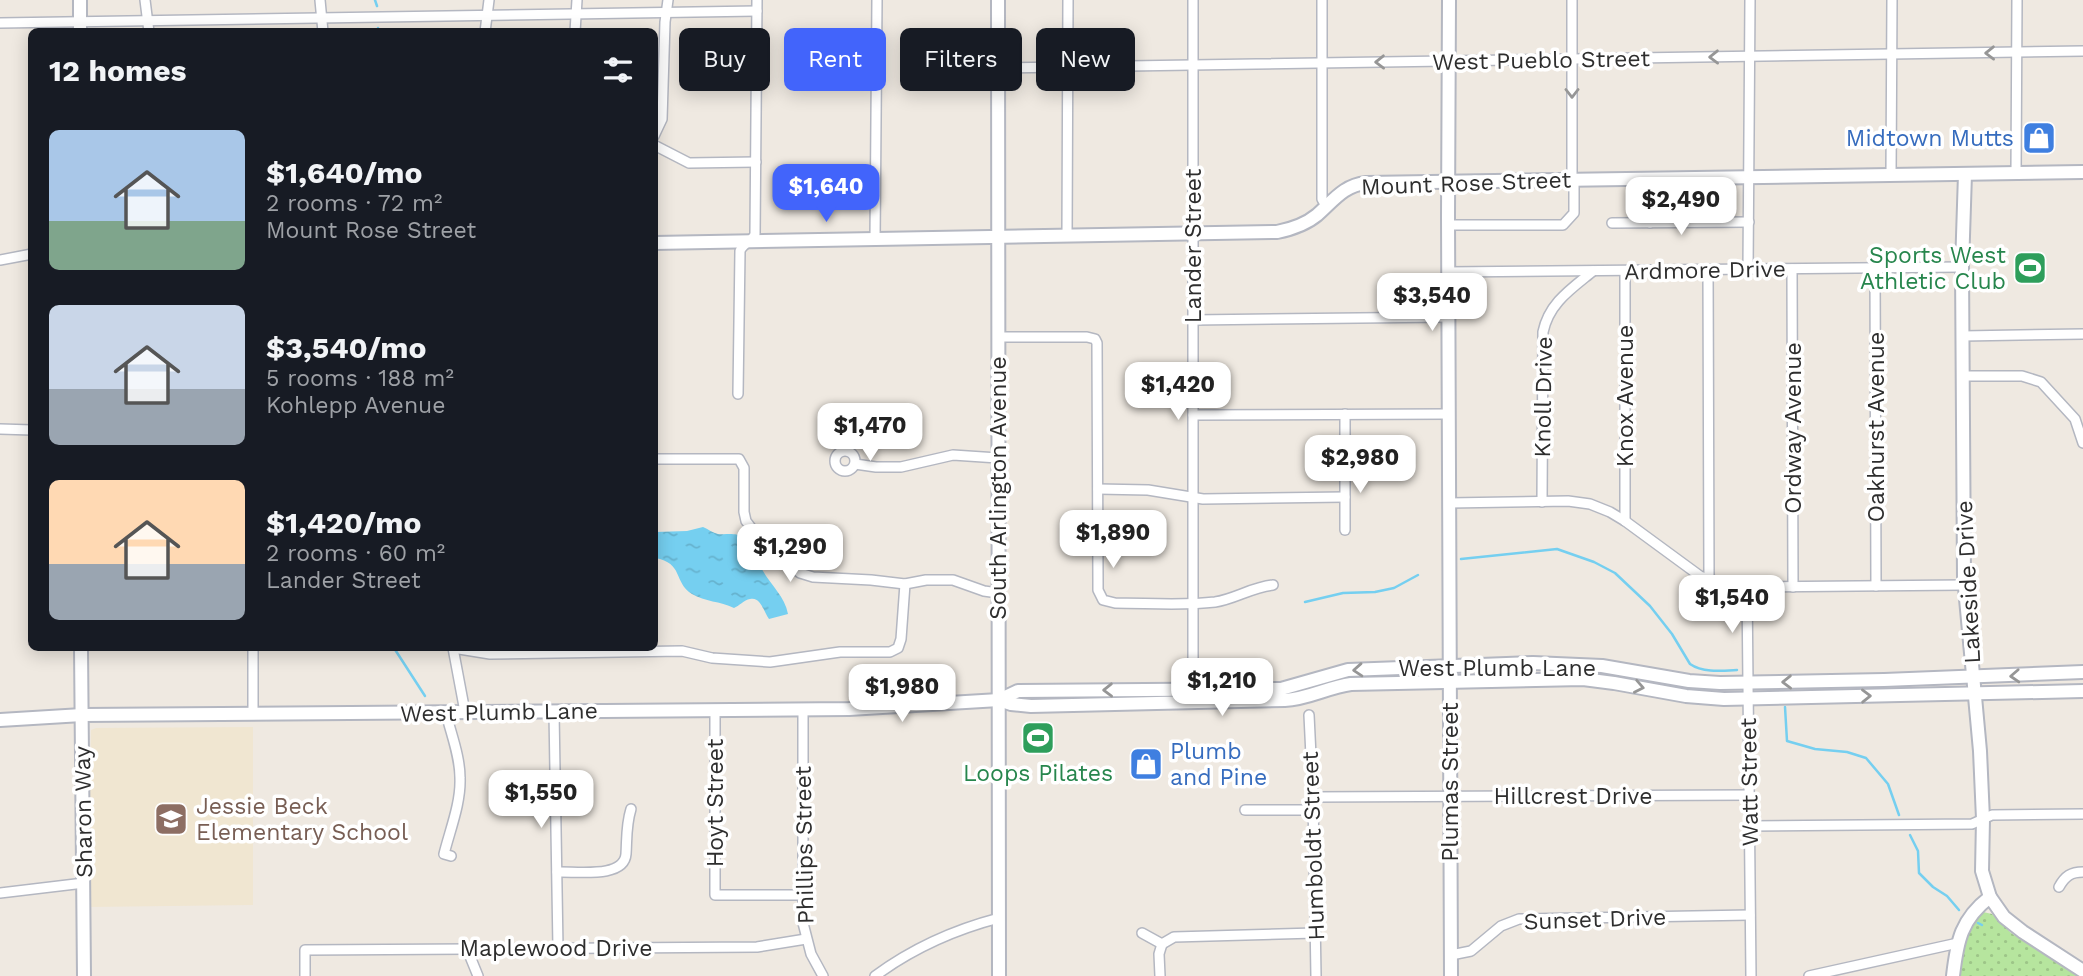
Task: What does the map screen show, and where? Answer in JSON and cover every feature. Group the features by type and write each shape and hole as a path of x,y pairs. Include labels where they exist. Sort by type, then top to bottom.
{"main road":[{"path":"80,0 80,27"},
{"name":"South Arlington Avenue","path":"998,0 998,28"},
{"name":"Plumas Street","path":"1449,0 1451,976"},
{"name":"South Arlington Avenue","path":"998,91 999,976"},
{"name":"Mount Rose Street","path":"658,243 1268,233 1288,230 1311,219 1341,192 1359,183 2083,172"},
{"name":"Lakeside Drive","path":"1965,174 1962,267 1965,585 1980,751 1982,871 1990,897"},
{"name":"Sharon Way","path":"81,651 84,976"},
{"name":"West Plumb Lane","path":"999,701 1018,691 1281,689 1348,670 1533,663 1584,664 1703,682 1748,683 2083,673"},
{"name":"West Plumb Lane","path":"0,720 82,715 893,708 999,701 1031,706 1294,700 1351,684 1449,681 1592,680 1704,698 1748,699 2083,691"},
{"path":"1954,976 1958,943 1970,914 1990,897 2013,925 2083,971"}],"street":[{"path":"145,0 148,28"},
{"path":"320,0 323,28"},
{"path":"486,28 489,0"},
{"path":"575,28 577,0"},
{"path":"658,128 662,120 668,0"},
{"path":"738,394 740,251 755,234 757,0"},
{"path":"875,240 877,0"},
{"path":"1068,0 1068,28"},
{"name":"Lander Street","path":"1193,0 1193,702"},
{"path":"1322,0 1322,199 1326,206"},
{"path":"1448,225 1563,225 1574,213 1572,0"},
{"path":"1748,270 1750,0"},
{"path":"1891,174 1892,0"},
{"path":"2016,173 2017,0"},
{"path":"0,23 80,27 147,21 757,11"},
{"name":"West Pueblo Street","path":"1135,66 2083,51"},
{"path":"1067,235 1068,91"},
{"path":"658,147 689,163 756,162"},
{"path":"1650,178 1650,223"},
{"path":"1612,223 1749,222"},
{"path":"0,260 28,255"},
{"name":"Ardmore Drive","path":"1448,272 1962,267"},
{"name":"Oakhurst Avenue","path":"1875,268 1876,586"},
{"name":"Ordway Avenue","path":"1792,269 1793,587"},
{"path":"1708,270 1709,580"},
{"name":"Knoll Drive","path":"1542,502 1543,332 1547,317 1555,304 1594,271"},
{"name":"Knox Avenue","path":"1625,271 1625,522"},
{"path":"1193,320 1448,317"},
{"path":"1963,336 2083,334"},
{"path":"998,337 1087,337 1095,339 1098,346 1098,582 1102,600 1115,603 1193,603 1224,600 1273,585"},
{"path":"1963,376 2022,376 2046,385 2079,416 2083,443"},
{"path":"1345,414 1345,530"},
{"path":"1193,415 1448,414"},
{"path":"0,429 28,429"},
{"path":"855,464 901,467 953,455 998,458"},
{"path":"658,459 739,459 744,468 746,522 778,547 795,570 813,577 905,584 926,580 953,580 998,593"},
{"path":"1098,489 1148,490 1193,498 1345,497"},
{"path":"1449,503 1584,502 1605,509 1693,571 1709,580 1729,586 1965,585"},
{"path":"475,651 682,651 712,659 770,662 840,652 890,652 898,648 901,639 905,584"},
{"name":"Watt Street","path":"1747,587 1751,976"},
{"path":"253,651 253,714"},
{"path":"454,651 465,712"},
{"name":"Phillips Street","path":"803,709 803,923 811,954 823,976"},
{"name":"Hoyt Street","path":"715,710 715,895 804,895"},
{"path":"554,712 558,948"},
{"path":"446,713 461,780 444,854 451,856"},
{"name":"Humboldt Street","path":"1309,715 1316,976"},
{"name":"Hillcrest Drive","path":"1313,797 1750,795"},
{"path":"557,872 611,871 621,866 626,856 626,831 631,810"},
{"path":"1245,810 1313,810"},
{"path":"1750,826 1972,824 1992,815 2083,814"},
{"path":"2059,887 2072,873 2083,872"},
{"path":"0,892 84,883"},
{"name":"Sunset Drive","path":"1451,956 1471,951 1501,926 1519,919 1750,915"},
{"path":"874,976 929,942 999,918"},
{"path":"1142,933 1162,944"},
{"path":"1160,976 1162,944 1174,937 1315,933"},
{"name":"Maplewood Drive","path":"305,976 305,950 757,947 806,939"},
{"path":"1808,976 1958,943"},
{"path":"467,949 478,976"}],"shaded area":[{"name":"Jessie Beck Elementary School","path":"253,727 253,905 88,907 91,730"}],"green space":[{"path":"1983,912 1992,914 2011,933 2077,976 1958,976 1969,931"}],"water":[{"path":"703,527 716,533 738,535 749,541 763,571 784,602 788,614 769,619 760,602 754,599 734,608 692,594 682,584 674,568 658,559 658,532 687,531"}],"waterway":[{"path":"375,0 377,6"},
{"path":"1461,559 1557,549 1594,562 1615,573 1650,606 1672,634 1690,664 1706,670 1737,670"},
{"path":"1305,602 1343,593 1375,592 1394,588 1418,575"},
{"path":"396,651 425,696"},
{"path":"1785,707 1787,741 1866,758 1888,784 1899,815"},
{"path":"1910,835 1918,851 1919,873 1947,896 1959,910"},
{"path":"1978,923 1982,925"}],"place":[{"name":"Midtown Mutts","path":"2039,138"},
{"name":"Sports West Athletic Club","path":"2030,268"},
{"name":"Loops Pilates","path":"1038,738"},
{"name":"Plumb and Pine","path":"1146,764"},
{"name":"Jessie Beck Elementary School","path":"171,819"}]}
